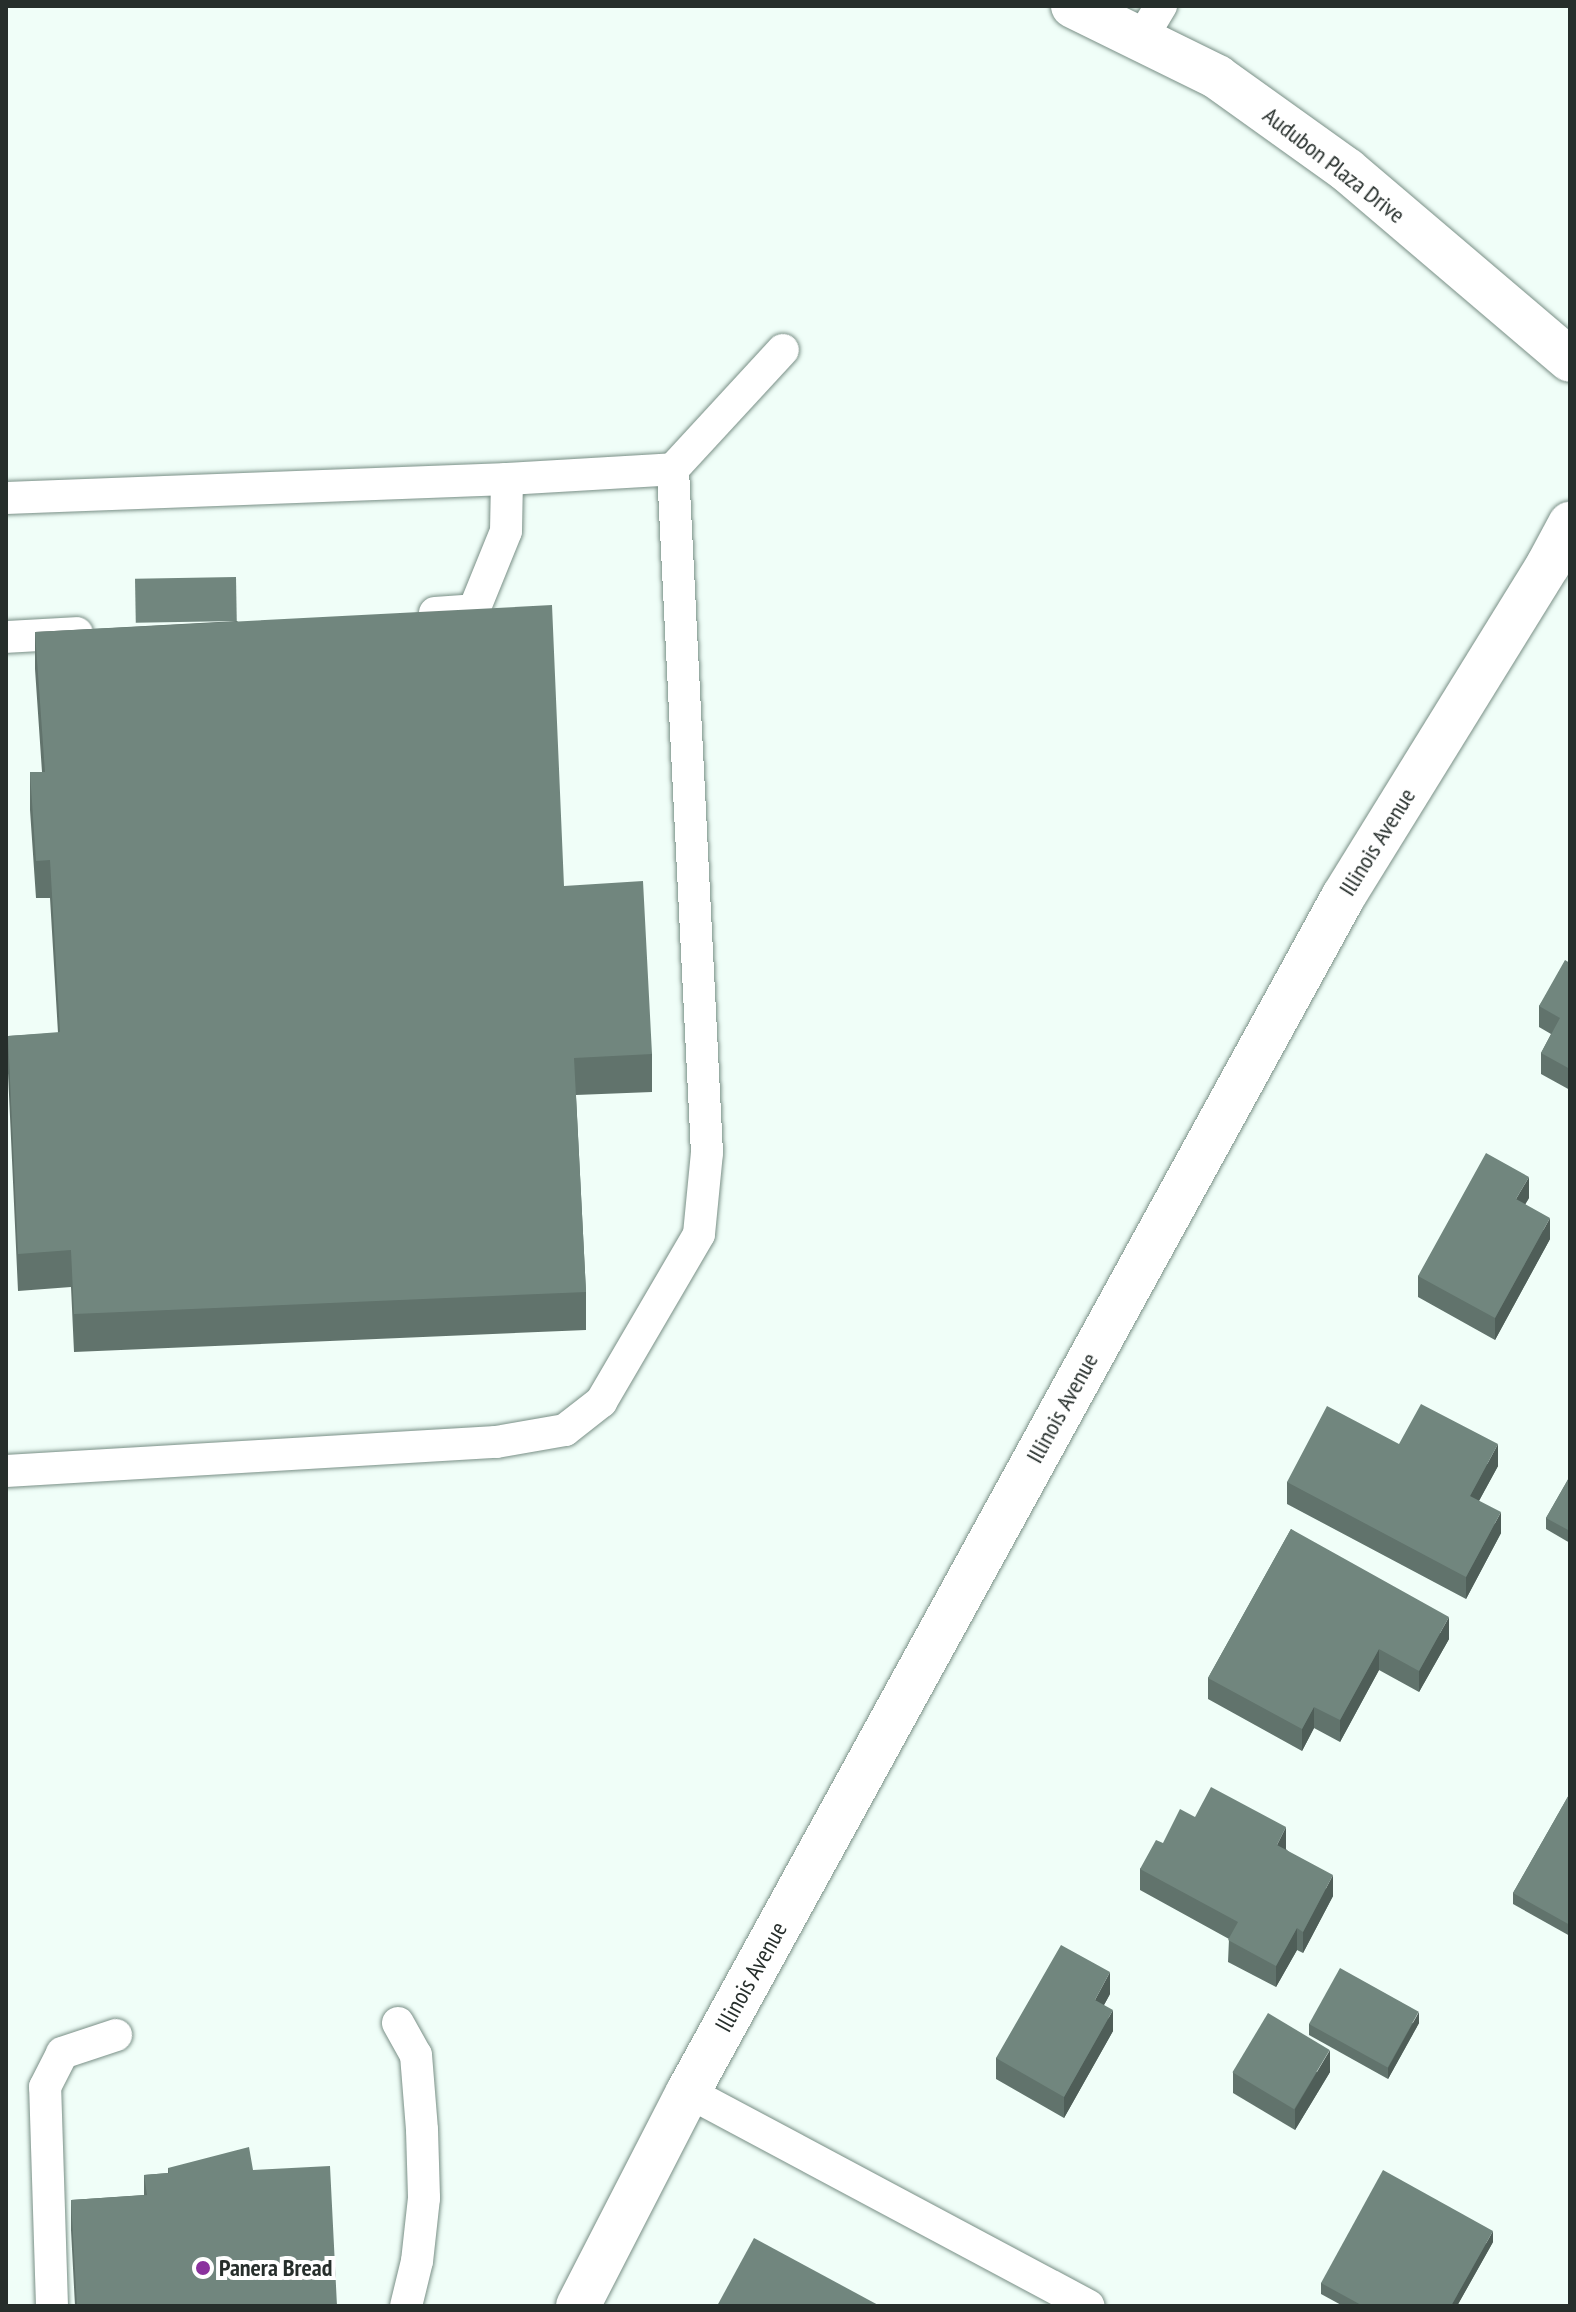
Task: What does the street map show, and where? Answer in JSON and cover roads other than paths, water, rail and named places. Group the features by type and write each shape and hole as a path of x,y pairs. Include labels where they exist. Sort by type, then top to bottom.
{"street":[{"name":"Audubon Plaza Drive","path":"1073,6 1151,23 1217,77 1347,170 1570,360"},
{"name":"Illinois Avenue","path":"578,2306 688,2092 1343,897 1548,565 1570,524"}],"lane":[{"path":"6,498 507,479 673,469 783,350"},
{"path":"6,1471 496,1442 565,1430 601,1402 699,1234 707,1153 673,469"},
{"path":"412,614 474,610 506,531 507,479"},
{"path":"6,637 100,632"},
{"path":"398,2023 416,2055 423,2143 422,2214 417,2261 406,2306"},
{"path":"52,2306 45,2087 62,2053 116,2035"},
{"path":"688,2092 1088,2306"}],"place":[{"name":"Panera Bread","path":"203,2268"}]}
